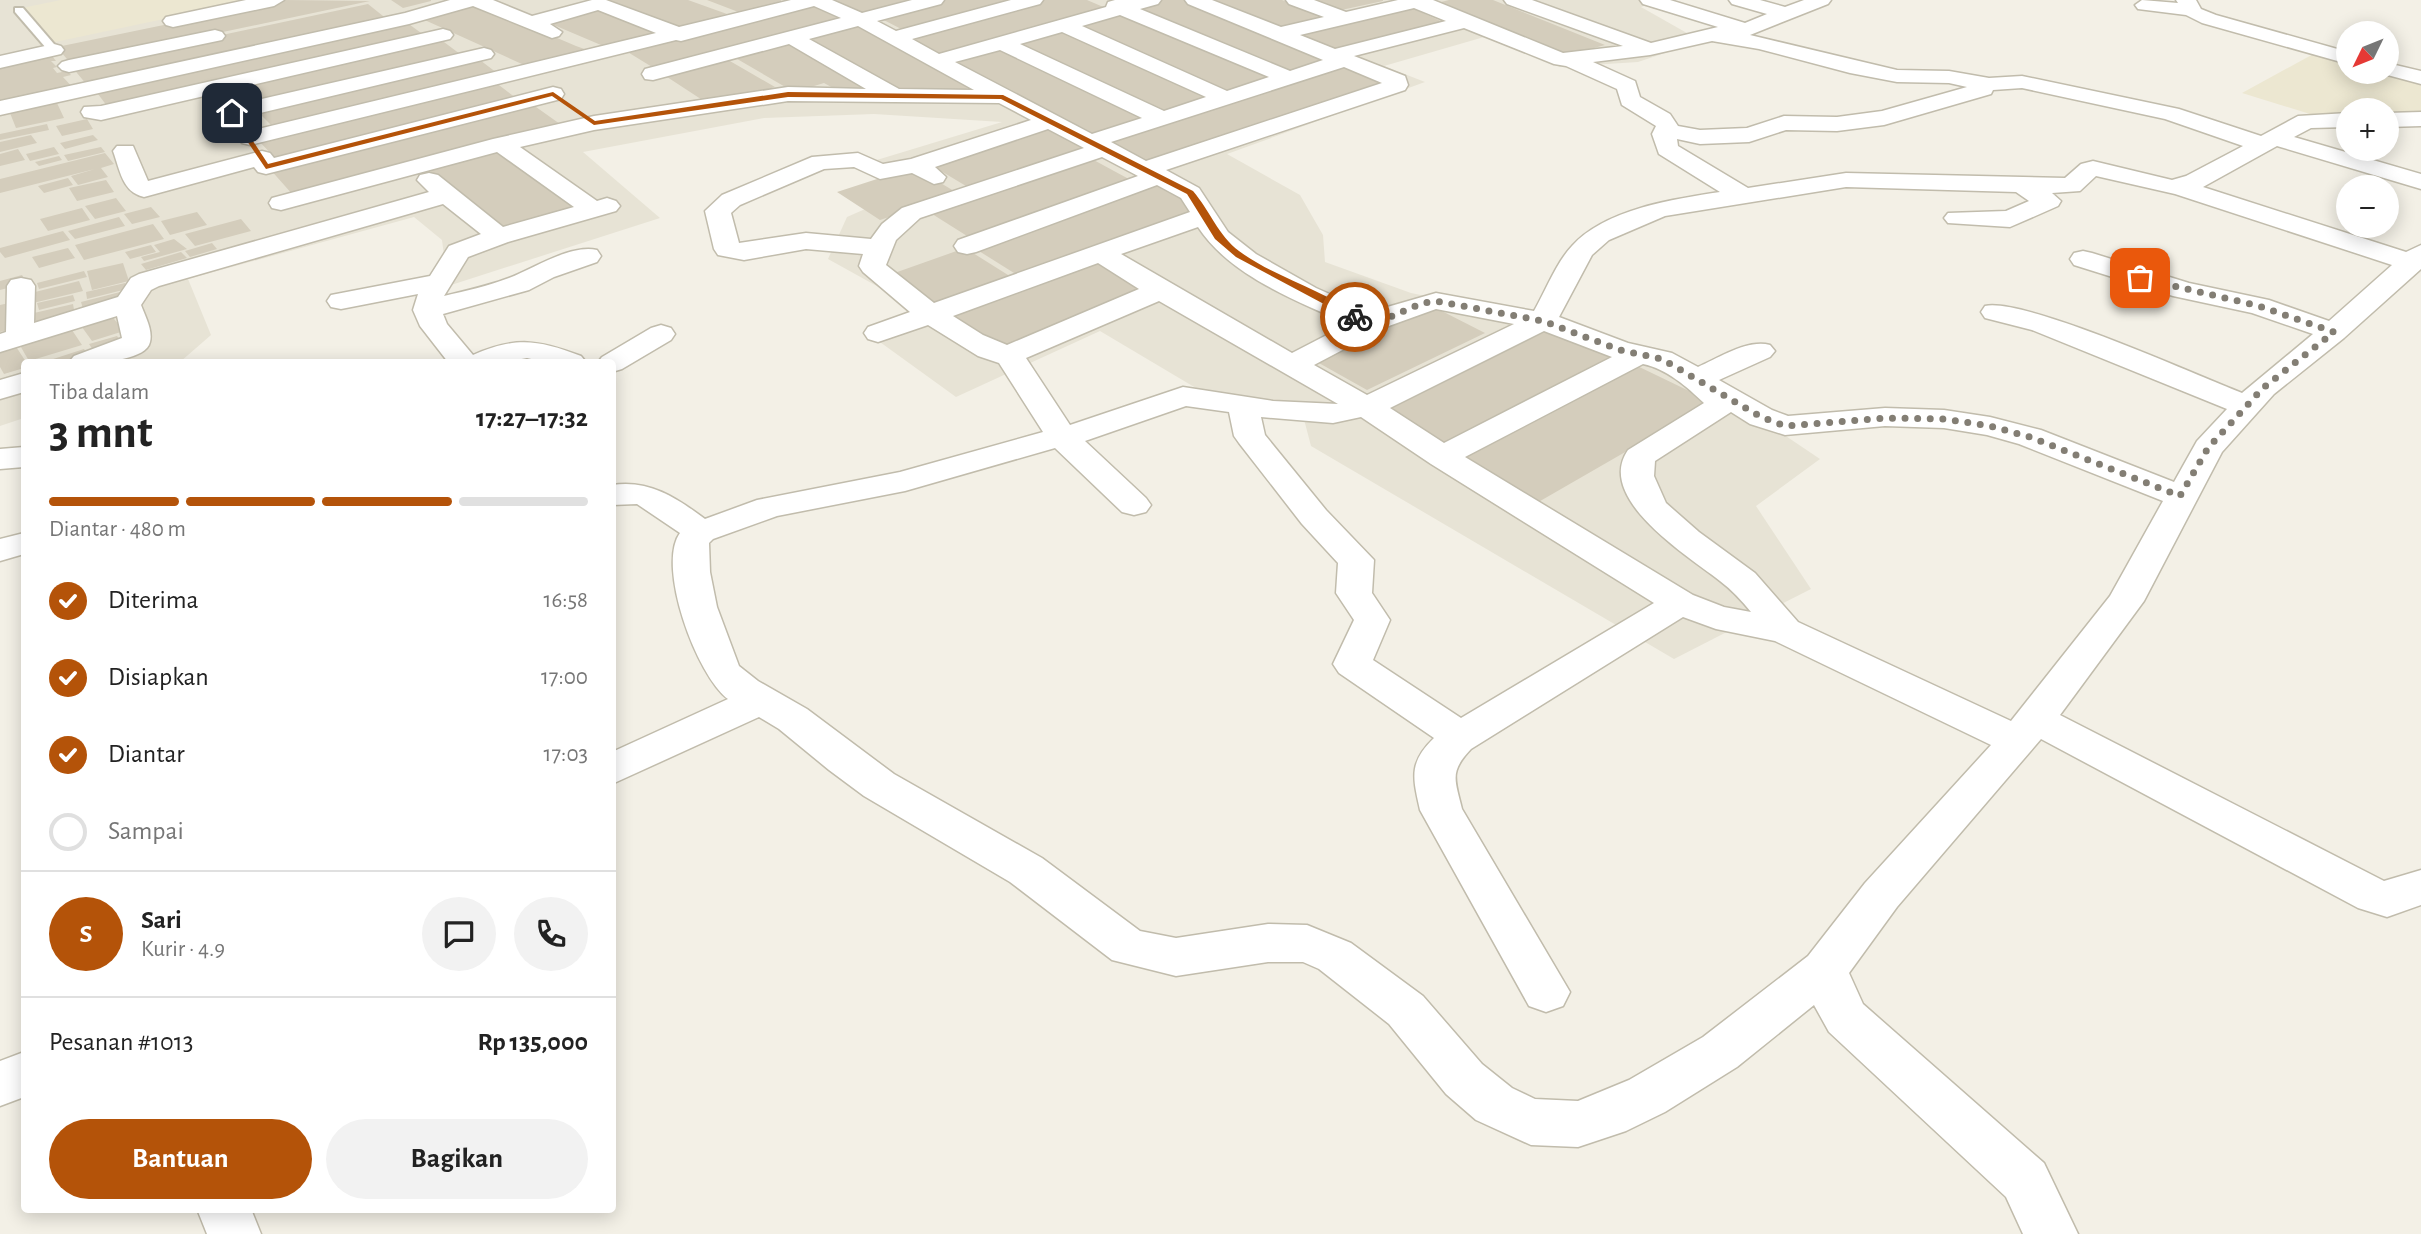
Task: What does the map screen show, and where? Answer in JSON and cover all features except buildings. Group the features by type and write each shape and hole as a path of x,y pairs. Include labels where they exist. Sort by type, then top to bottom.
{"street":[{"path":"155,24 274,0"},
{"path":"407,17 464,0"},
{"path":"0,107 78,92 473,0 610,52 653,74 702,108"},
{"path":"131,106 142,122 124,130 126,143 137,185 144,190 524,72 816,0 859,19 1190,193 1218,237 1239,255 1335,308 1360,319 1377,321"},
{"path":"653,74 934,0"},
{"path":"894,38 1033,0"},
{"path":"1101,0 1289,78"},
{"path":"937,61 1151,0"},
{"path":"877,333 933,314 994,264 1153,173 1397,85 1397,81 1195,0"},
{"path":"1296,0 1347,19"},
{"path":"1522,3 1553,0"},
{"path":"1650,0 1735,34 1821,0"},
{"path":"1739,0 1786,14"},
{"path":"383,1 443,36 524,72 594,123"},
{"path":"1278,34 1417,1 1553,59 1571,60 1650,49 1712,35 1761,43 1850,67 1897,76 1950,76 1989,84 2022,82 2135,105 2421,182"},
{"path":"1522,3 1650,49"},
{"path":"530,23 599,4 681,34"},
{"path":"713,4 749,18"},
{"path":"2145,5 2188,5 2209,19 2336,55"},
{"path":"1160,290 1009,355 984,348 933,314 872,267 877,247 897,222 911,213 966,195 1161,118 1289,78 1337,58 1465,22"},
{"path":"1063,25 1226,98"},
{"path":"1673,43 1712,25"},
{"path":"69,66 233,32"},
{"path":"52,48 69,66 78,92 93,112 210,90 443,36"},
{"path":"792,37 896,97"},
{"path":"0,62 76,40"},
{"path":"1000,42 1161,118"},
{"path":"232,113 484,54"},
{"path":"725,55 788,94 1003,97"},
{"path":"1571,60 1627,86 1630,100 1662,119 1667,126 1667,149 1741,194"},
{"path":"2399,72 2421,78"},
{"path":"1666,130 1700,138 1749,135 1784,123 1837,124 1884,118 1922,109 1938,100 1970,95 1989,84"},
{"path":"210,90 232,113 260,154 292,237"},
{"path":"260,154 553,94"},
{"path":"281,203 501,144 594,123 702,108 758,110 788,94"},
{"path":"2399,120 2421,119"},
{"path":"2179,187 2194,182 2306,121 2336,120"},
{"path":"877,247 806,241 744,252 730,251 727,249 718,211 731,200 820,162 858,160 880,172 916,165 1051,121"},
{"path":"461,359 434,326 427,310 430,297 458,252 499,236 601,208 501,144"},
{"path":"916,165 966,195"},
{"path":"414,167 499,236"},
{"path":"1957,218 2010,219 2072,191 2089,169 2094,168 2179,187 2416,258"},
{"path":"2076,184 2061,186 1846,180 1741,194 1659,209 1601,234 1581,251 1543,321 1367,407 1333,414 1273,410 1183,396 1155,408 1062,437 905,481 769,507 701,532 692,541 691,551 694,585 710,641 723,671 740,690 793,719 842,760 879,785 1026,870 1128,947 1177,957 1268,943 1307,944 1335,956 1406,1010 1464,1079 1494,1104 1531,1122 1578,1124 1608,1115 1647,1096 1720,1052 1825,970 1881,894 2027,730 2126,601 2208,448 2263,388 2334,332 2416,258"},
{"path":"2018,185 2049,201"},
{"path":"92,359 136,342 138,337 127,310 128,303 141,284 149,279 447,195"},
{"path":"911,213 994,264 1100,252 1206,215"},
{"path":"1100,252 1160,290 1367,407 1442,457 1679,603 1716,617 1785,631 2027,730 2374,896 2387,899 2421,887"},
{"path":"427,310 519,285 544,271 588,256"},
{"path":"2083,259 2183,290 2259,306 2334,332"},
{"path":"341,302 439,282"},
{"path":"21,286 10,340 128,303"},
{"path":"1292,365 1377,321 1421,303 1436,301 1543,321 1620,350 1662,359 1761,417 1785,426 1885,418 1944,419 1990,426 2030,437 2180,496"},
{"path":"1995,312 2031,320 2247,406"},
{"path":"616,361 662,334"},
{"path":"489,359 526,347 563,359"},
{"path":"1696,379 1760,351"},
{"path":"1442,457 1639,354"},
{"path":"1009,355 1062,437 1134,505"},
{"path":"1696,379 1720,402 1718,408 1639,457 1636,466 1648,503 1675,531 1735,575 1763,601 1785,631"},
{"path":"0,390 21,383"},
{"path":"1242,405 1250,436 1314,517 1340,547 1356,560 1354,593 1372,620 1352,664 1461,737"},
{"path":"0,458 21,457"},
{"path":"616,494 628,492 647,495 701,532"},
{"path":"1634,575 1669,546 1690,542"},
{"path":"0,550 21,544"},
{"path":"1546,992 1441,810 1434,779 1436,760 1461,737 1679,603"},
{"path":"616,767 760,700"},
{"path":"1825,970 1830,991 1846,1018 2025,1180 2051,1234"},
{"path":"0,1084 21,1075"},
{"path":"226,1213 234,1234"}],"lane":[{"path":"19,10 52,48"}],"shaded area":[{"path":"0,0 1659,0 1641,7 1701,41 1638,62 1560,67 1491,35 1384,66 1425,82 1227,154 1300,195 1323,235 1325,262 1411,293 1567,325 1713,387 1820,459 1756,506 1811,589 1674,659 1311,446 1300,404 1206,394 1100,331 956,397 873,337 929,315 828,259 847,217 906,191 857,166 1002,122 874,114 764,118 583,152 660,218 448,286 442,240 414,217 188,279 211,335 183,359 21,359 21,419 0,426"},
{"path":"61,0 244,2 41,45 12,10"},
{"path":"2317,52 2336,57 2336,84 2399,84 2399,74 2421,79 2421,117 2399,118 2399,98 2336,98 2336,119 2326,119 2242,93"}],"way so far":[{"path":"1355,317 1368,321 1388,319 1410,307 1436,301 1543,321 1620,350 1662,359 1776,424 1793,427 1852,419 1885,418 1944,419 1990,426 2030,437 2180,496 2208,448 2263,388 2334,332 2259,306 2140,278"}],"route":[{"path":"232,113 266,167 553,94 594,123 788,94 1003,97 1107,148 1190,193 1199,203 1218,237 1239,255 1355,317"}]}
